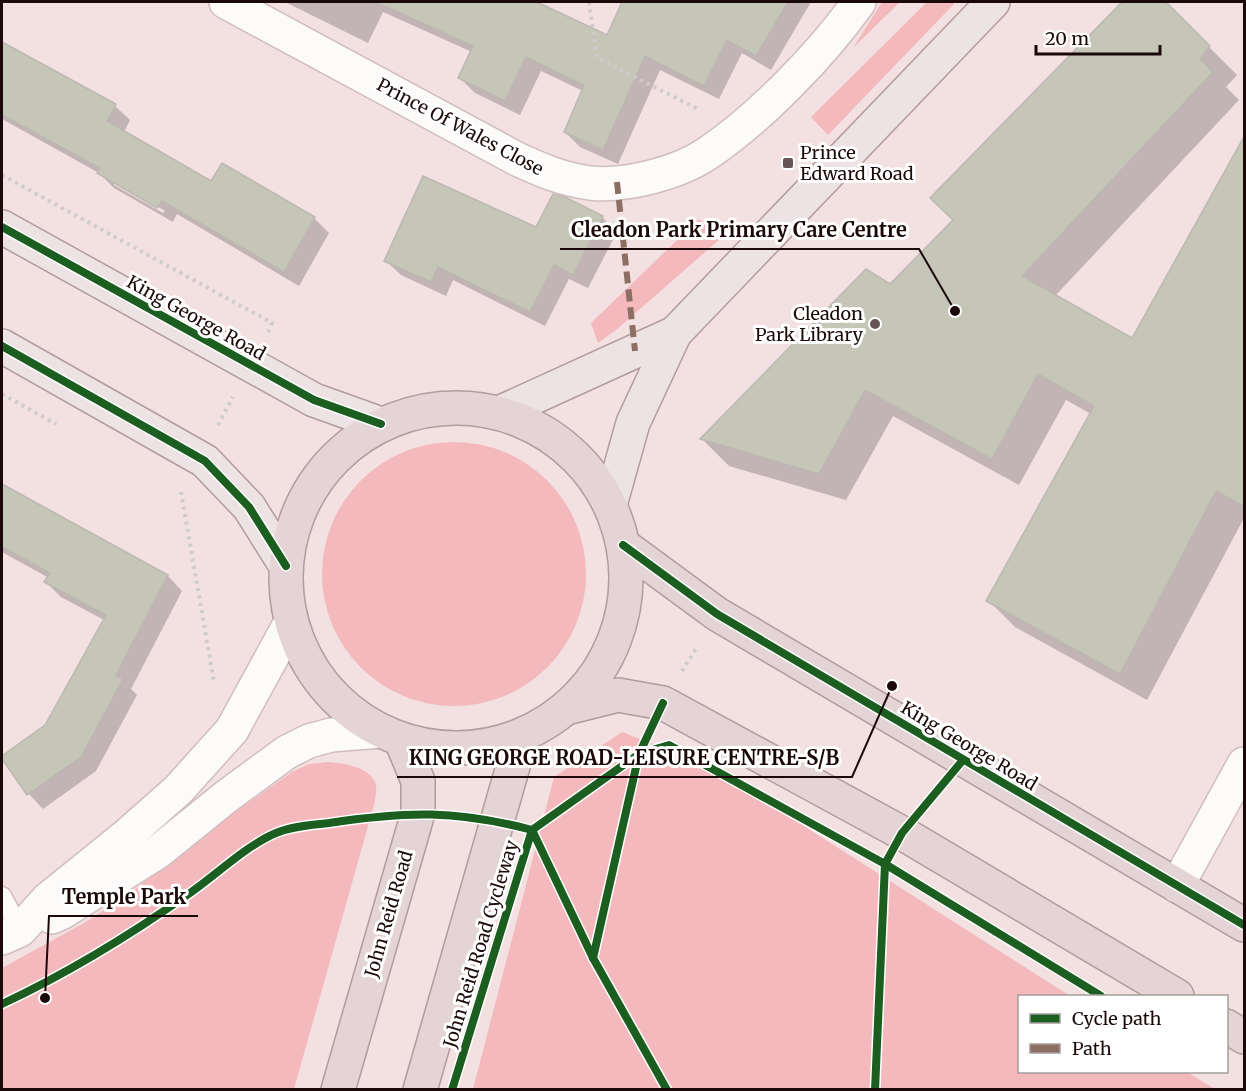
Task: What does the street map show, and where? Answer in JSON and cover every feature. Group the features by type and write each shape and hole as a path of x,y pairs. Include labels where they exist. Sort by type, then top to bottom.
{"highway":[{"path":"459,407 499,412 534,426 565,446 591,473 610,505 623,545 626,588 619,630 600,669 566,708 522,735 483,747 441,748 390,735 340,704 310,666 291,622 286,566 300,509 333,459 381,424 419,411 459,407"},
{"name":"King George Road","path":"623,545 717,614 1245,925"},
{"path":"566,708 618,695 663,703 902,833 1175,995"},
{"name":"John Reid Road","path":"338,1089 418,813 418,781 390,735"},
{"path":"420,1089 522,735"},
{"path":"1228,1027 1245,1036"}],"main road":[{"path":"610,505 633,423 675,333 993,2"},
{"name":"King George Road","path":"2,227 314,400 381,424"},
{"path":"499,412 675,333"},
{"path":"2,346 205,461 249,507 286,566"}],"street":[{"name":"Prince Of Wales Close","path":"226,2 507,153 555,176 592,183 632,181 668,172 706,154 738,130 778,94 842,26 859,2"},
{"path":"11,934 48,899 126,836 178,790 232,730 291,622"},
{"path":"11,934 61,913 159,851 227,796 287,752 309,741 331,735 390,735"},
{"path":"1177,886 1245,764"}],"lane":[{"path":"2,896 11,934"}],"path":[{"path":"589,2 597,58 738,130"},
{"path":"180,493 214,682 243,710"},
{"path":"663,703 717,614"},
{"path":"633,763 639,754 649,751"}],"shaded area":[{"path":"882,2 900,2 853,48"},
{"path":"927,2 954,4 828,135 811,117"},
{"path":"699,219 720,239 598,343 591,323"},
{"path":"454,442 480,445 504,452 527,465 547,481 563,501 576,524 583,548 586,574 583,600 576,624 563,647 547,667 527,683 504,696 480,703 454,706 428,703 404,696 381,683 361,667 345,647 332,624 325,600 322,574 325,548 332,524 345,501 361,481 381,465 404,452 428,445"},
{"path":"622,732 710,766 1068,995 1018,995 1018,1073 1189,1073 1215,1089 473,1089 554,777"},
{"path":"329,762 363,770 373,779 376,792 294,1089 2,1090 2,968 84,923 126,896 235,812 292,772 309,764"}],"building":[{"path":"376,2 537,2 607,35 622,2 788,2 756,56 727,40 704,86 645,56 603,150 564,132 584,85 526,57 505,101 458,78 473,46"},
{"path":"1122,2 1166,2 1210,46 1200,59 1213,72 1022,276 1132,338 1245,135 1245,507 1216,491 1120,674 986,601 1094,406 1038,374 992,459 865,390 819,474 700,439 866,269 890,284 953,220 930,198"},
{"path":"2,42 116,104 107,121 211,181 222,163 315,217 284,272 162,201 157,208 97,173 100,168 2,115"},
{"path":"423,176 536,227 553,194 565,197 603,216 573,275 554,265 530,312 438,267 431,282 384,261"},
{"path":"2,484 168,575 116,675 123,679 81,757 27,795 2,756 45,725 106,615 44,582 50,573 2,547"}],"marked path":[{"path":"617,182 635,351"}],"cycle path":[{"path":"2,227 314,400 381,424"},
{"path":"2,346 205,461 249,507 286,566"},
{"path":"623,545 717,614 1244,925"},
{"name":"John Reid Road Cycleway","path":"452,1090 532,830 639,754 663,703"},
{"path":"639,754 669,745 885,864 1099,995"},
{"path":"593,958 639,754"},
{"path":"875,1090 885,864 902,833 963,760"},
{"path":"2,1004 74,967 122,938 190,893 254,845 276,833 302,826 383,816 431,814 479,819 532,830 593,958 667,1090"}],"place":[{"name":"Prince Edward Road","path":"788,163"},
{"name":"Cleadon Park Primary Care Centre","path":"955,311"},
{"name":"Cleadon Park Library","path":"875,324"},
{"name":"KING GEORGE ROAD-LEISURE CENTRE-S/B","path":"892,686"},
{"name":"Temple Park","path":"45,998"}]}
